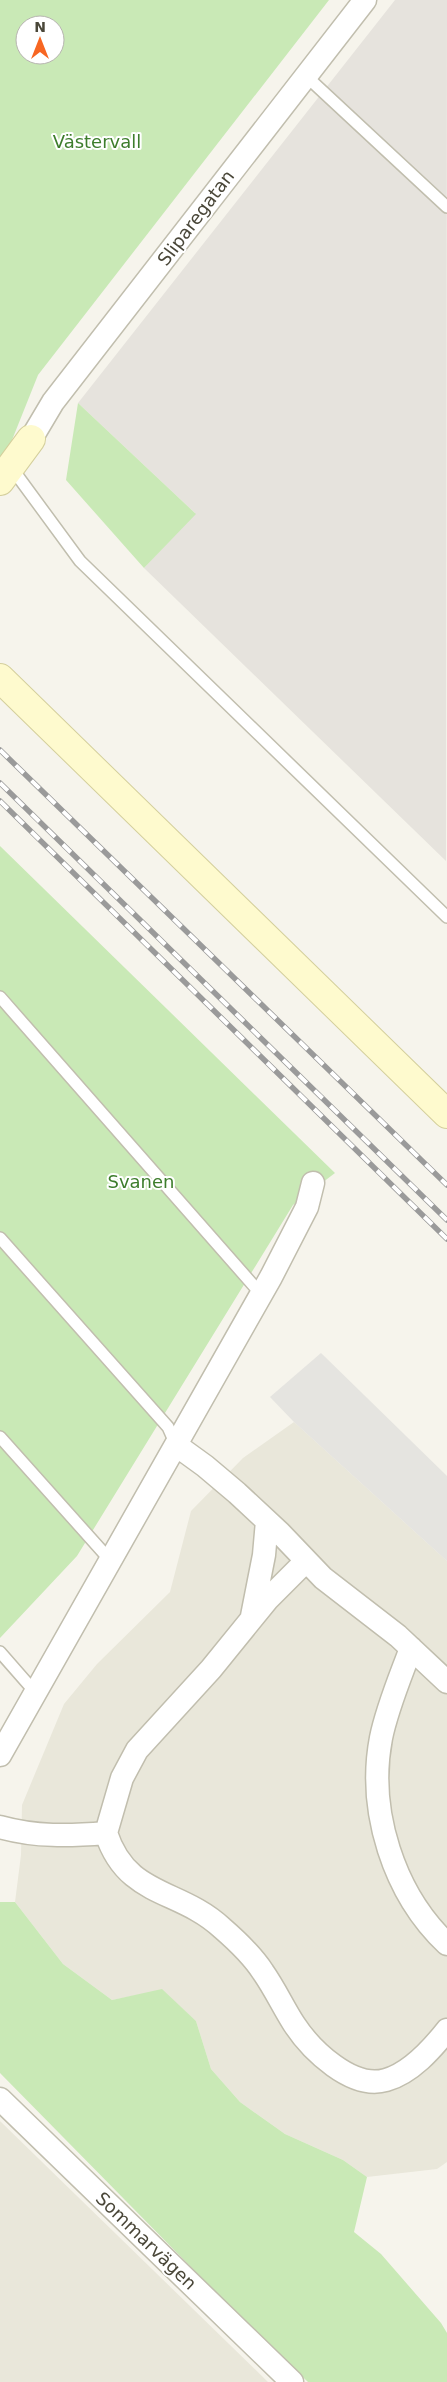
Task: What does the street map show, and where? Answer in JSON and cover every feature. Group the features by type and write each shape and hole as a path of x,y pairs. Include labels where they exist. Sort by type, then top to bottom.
{"main road":[{"path":"6,474 30,439"},
{"path":"0,678 447,1114"}],"street":[{"name":"Sliparegatan","path":"30,439 53,402 365,0"},
{"path":"0,1755 261,1294 307,1207 313,1183"},
{"path":"176,1446 205,1466 267,1521 323,1578 411,1648 447,1682"},
{"path":"250,1621 264,1555 267,1521"},
{"path":"306,1560 137,1750 122,1778 106,1833 117,1860 133,1878 190,1907 219,1925 240,1945 263,1971 294,2025 314,2051 337,2069 365,2080 385,2080 409,2069 447,2030"},
{"path":"411,1648 381,1739 378,1779 380,1815 392,1860 411,1899 436,1933 447,1944"},
{"path":"0,1827 24,1834 58,1836 106,1833"},
{"name":"Sommarvägen","path":"0,2099 292,2382"}],"lane":[{"path":"305,75 447,207"},
{"path":"6,474 80,561 447,917"},
{"path":"0,997 261,1294"},
{"path":"0,1238 168,1426 176,1446"},
{"path":"0,1437 110,1560"},
{"path":"0,1652 35,1692"}],"shaded area":[{"path":"395,0 447,0 446,861 144,568 195,513 78,403"},
{"path":"321,1353 447,1476 447,1561 294,1422 270,1397"},
{"path":"294,1422 447,1561 447,2162 437,2169 367,2177 343,2160 285,2134 240,2102 211,2069 196,2021 162,1990 112,2000 63,1964 15,1902 21,1855 22,1805 64,1704 97,1664 170,1592 191,1511 243,1458"},
{"path":"0,2121 268,2382 0,2382"}],"green space":[{"name":"Västervall","path":"0,0 329,0 38,375 8,450 0,457"},
{"path":"78,403 196,514 144,568 66,480"},
{"name":"Svanen","path":"0,846 335,1173 293,1205 77,1556 0,1638"},
{"path":"0,1902 15,1902 63,1964 112,2000 162,1989 196,2021 211,2069 240,2102 285,2134 343,2160 367,2177 354,2232 381,2254 441,2323 447,2333 447,2382 308,2382 248,2325 0,2073"}],"railway":[{"path":"0,750 447,1185"},
{"path":"0,783 447,1220"},
{"path":"0,801 447,1239"}]}
